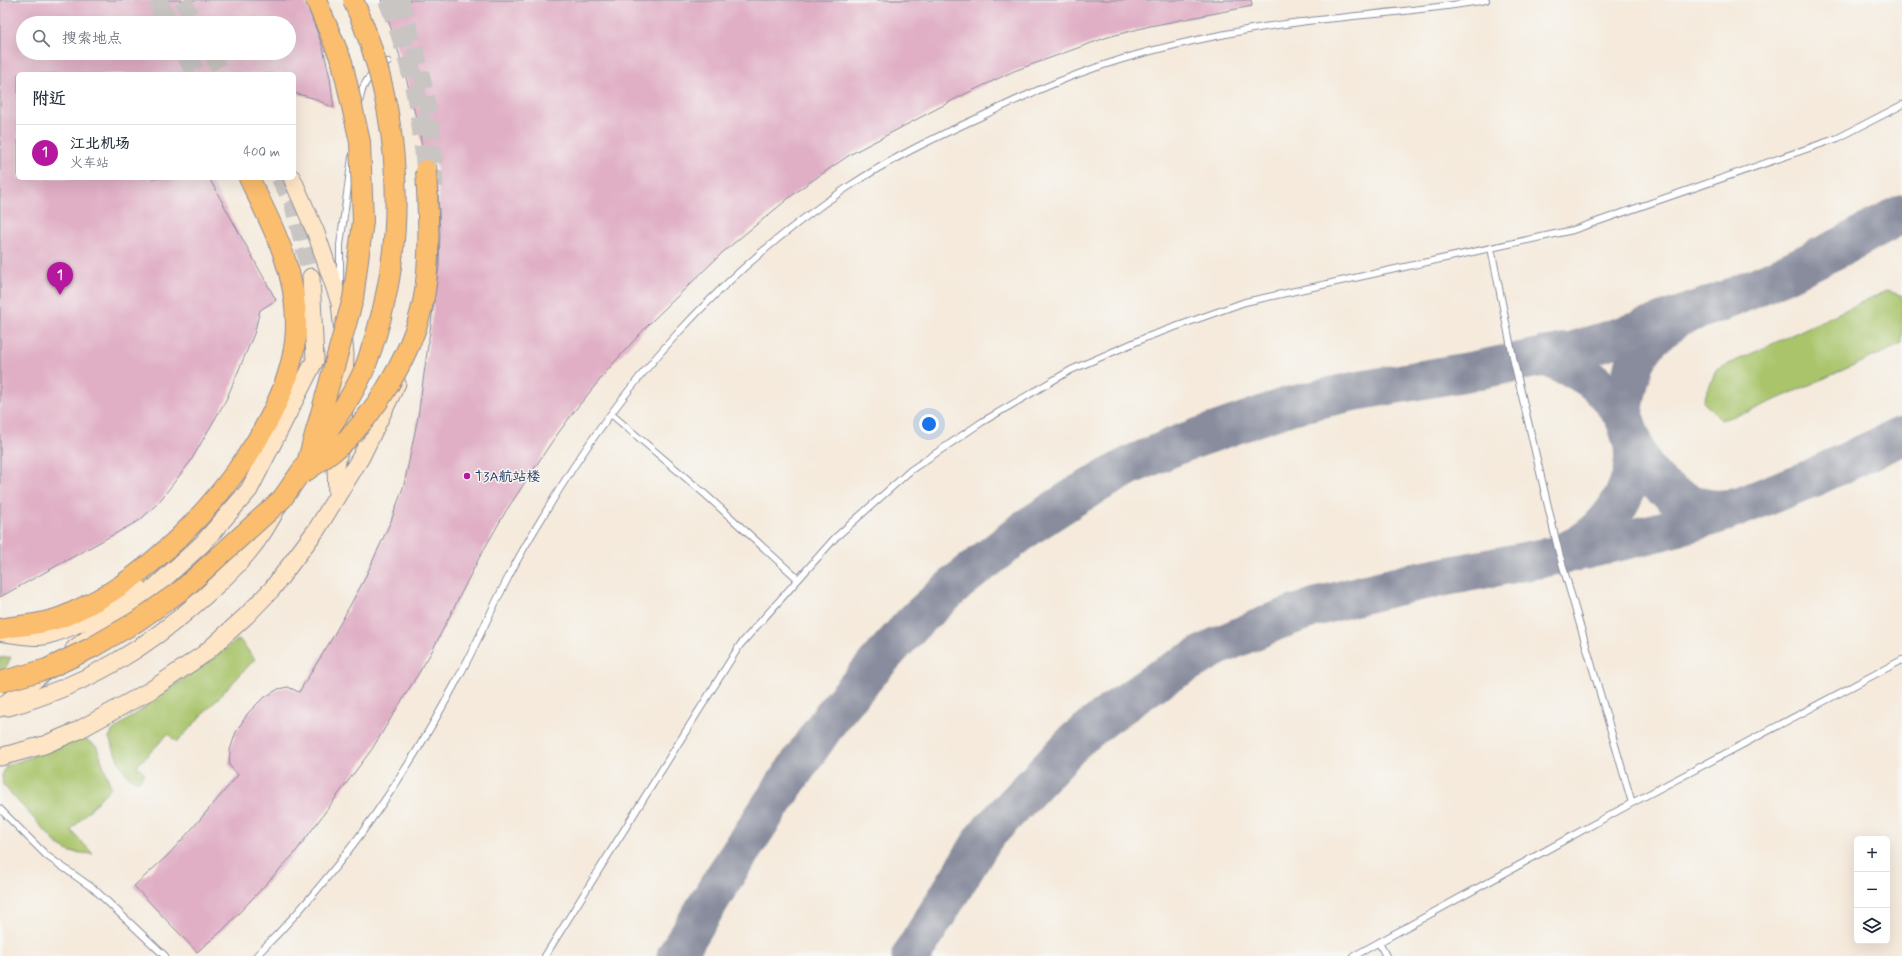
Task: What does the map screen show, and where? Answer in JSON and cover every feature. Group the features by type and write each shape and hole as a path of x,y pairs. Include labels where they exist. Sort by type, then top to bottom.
{"highway":[{"path":"303,470 353,299 363,221 360,142 342,62 316,0"},
{"path":"0,682 47,670 91,648 136,622 183,589 282,499 303,470 353,390 367,363 383,311 393,258 397,195 391,128 380,71 354,0"},
{"path":"303,470 339,446 354,432 389,387 410,343 424,297 428,209 426,170"},
{"path":"0,629 67,615 120,586 172,544 200,514 235,475 261,433 276,404 290,364 296,326 296,313 295,294 288,262 278,236 250,180"}],"main road":[{"path":"293,180 316,232 340,303 345,354 343,429 336,467 337,496"},
{"path":"2,759 44,745 77,731 151,690 204,654 246,616 272,589 317,530 361,457 383,415 417,338 434,243"},
{"path":"0,708 154,588 202,544 249,490 315,360 311,278"},
{"path":"0,708 67,687 123,659 176,622 224,580 256,545 282,499"},
{"path":"0,633 43,636 72,626 103,611 202,544"}],"lane":[{"path":"256,956 289,923 360,838 399,780 458,679 505,582 528,540 561,485 611,414 670,340 743,269 781,237 849,186 901,155 1032,92 1112,62 1230,33 1298,21 1449,7 1486,0"},
{"path":"353,146 360,92 370,75 388,62"},
{"path":"545,956 740,645 835,538 911,470 982,422 1071,370 1147,337 1245,302 1573,230 1838,138 1902,105"},
{"path":"340,303 340,245 352,153"},
{"path":"1491,248 1514,362 1559,553 1632,803"},
{"path":"611,414 706,494 798,579"},
{"path":"1354,956 1632,803 1902,660"},
{"path":"0,810 47,856 94,889 165,956"},
{"path":"1379,943 1386,956"}],"green space":[{"path":"1886,291 1902,295 1902,344 1748,412 1721,420 1703,402 1716,370"},
{"path":"239,639 255,659 177,742 168,734 137,766 145,773 138,782 132,779 123,769 109,738 112,731"},
{"path":"11,657 0,679 0,658"},
{"path":"85,739 97,747 111,787 71,830 93,854 70,852 58,845 3,785 2,776 6,766 73,741"}],"building":[{"path":"0,0 305,0 323,48 330,78 334,108 313,98 296,94 296,72 16,72 16,180 210,180 276,300 260,310 254,334 226,400 190,462 158,503 140,520 0,597"},
{"name":"T3A航站楼","path":"381,0 1251,0 1252,6 1150,26 1108,37 1014,71 959,97 851,154 800,189 723,252 648,325 611,366 576,409 551,443 506,511 479,558 431,653 372,749 294,854 224,929 197,952 134,886 167,856 238,775 229,765 230,750 236,732 248,713 262,699 278,689 288,687 299,692 330,642 364,580 391,521 404,485 418,417 439,266 440,233 437,169 436,164 432,160 424,159 419,130 405,73"}],"taxiway":[{"path":"676,956 724,877 781,790 832,716 876,664 913,623 958,582 1028,527 1079,494 1131,465 1180,444 1289,406 1351,392 1472,371 1573,351 1638,331 1726,300 1765,283 1839,248 1902,214"},
{"path":"1623,416 1631,375 1642,351 1659,331 1672,323"},
{"path":"1544,356 1582,374 1602,389 1616,405 1623,416 1634,447 1643,465 1655,480 1670,493 1698,506 1714,509 1730,508"},
{"path":"1570,549 1585,541 1598,530 1610,517 1620,502 1628,486 1632,470 1633,453 1631,436"},
{"path":"911,956 985,836 1076,740 1159,679 1218,646 1274,622 1316,607 1360,595 1406,584 1585,550 1662,531 1729,511 1812,478 1902,436"}],"tunnel":[{"path":"157,0 165,16"},
{"path":"182,0 191,16"},
{"path":"388,0 403,41 414,84 426,170"},
{"path":"400,0 414,45 425,92 432,140 435,187"},
{"path":"189,60 196,72"},
{"path":"215,60 221,72"},
{"path":"280,180 292,202 311,277"}],"place":[{"name":"江北机场","path":"60,295"},
{"name":"T3A航站楼","path":"467,476"}]}
